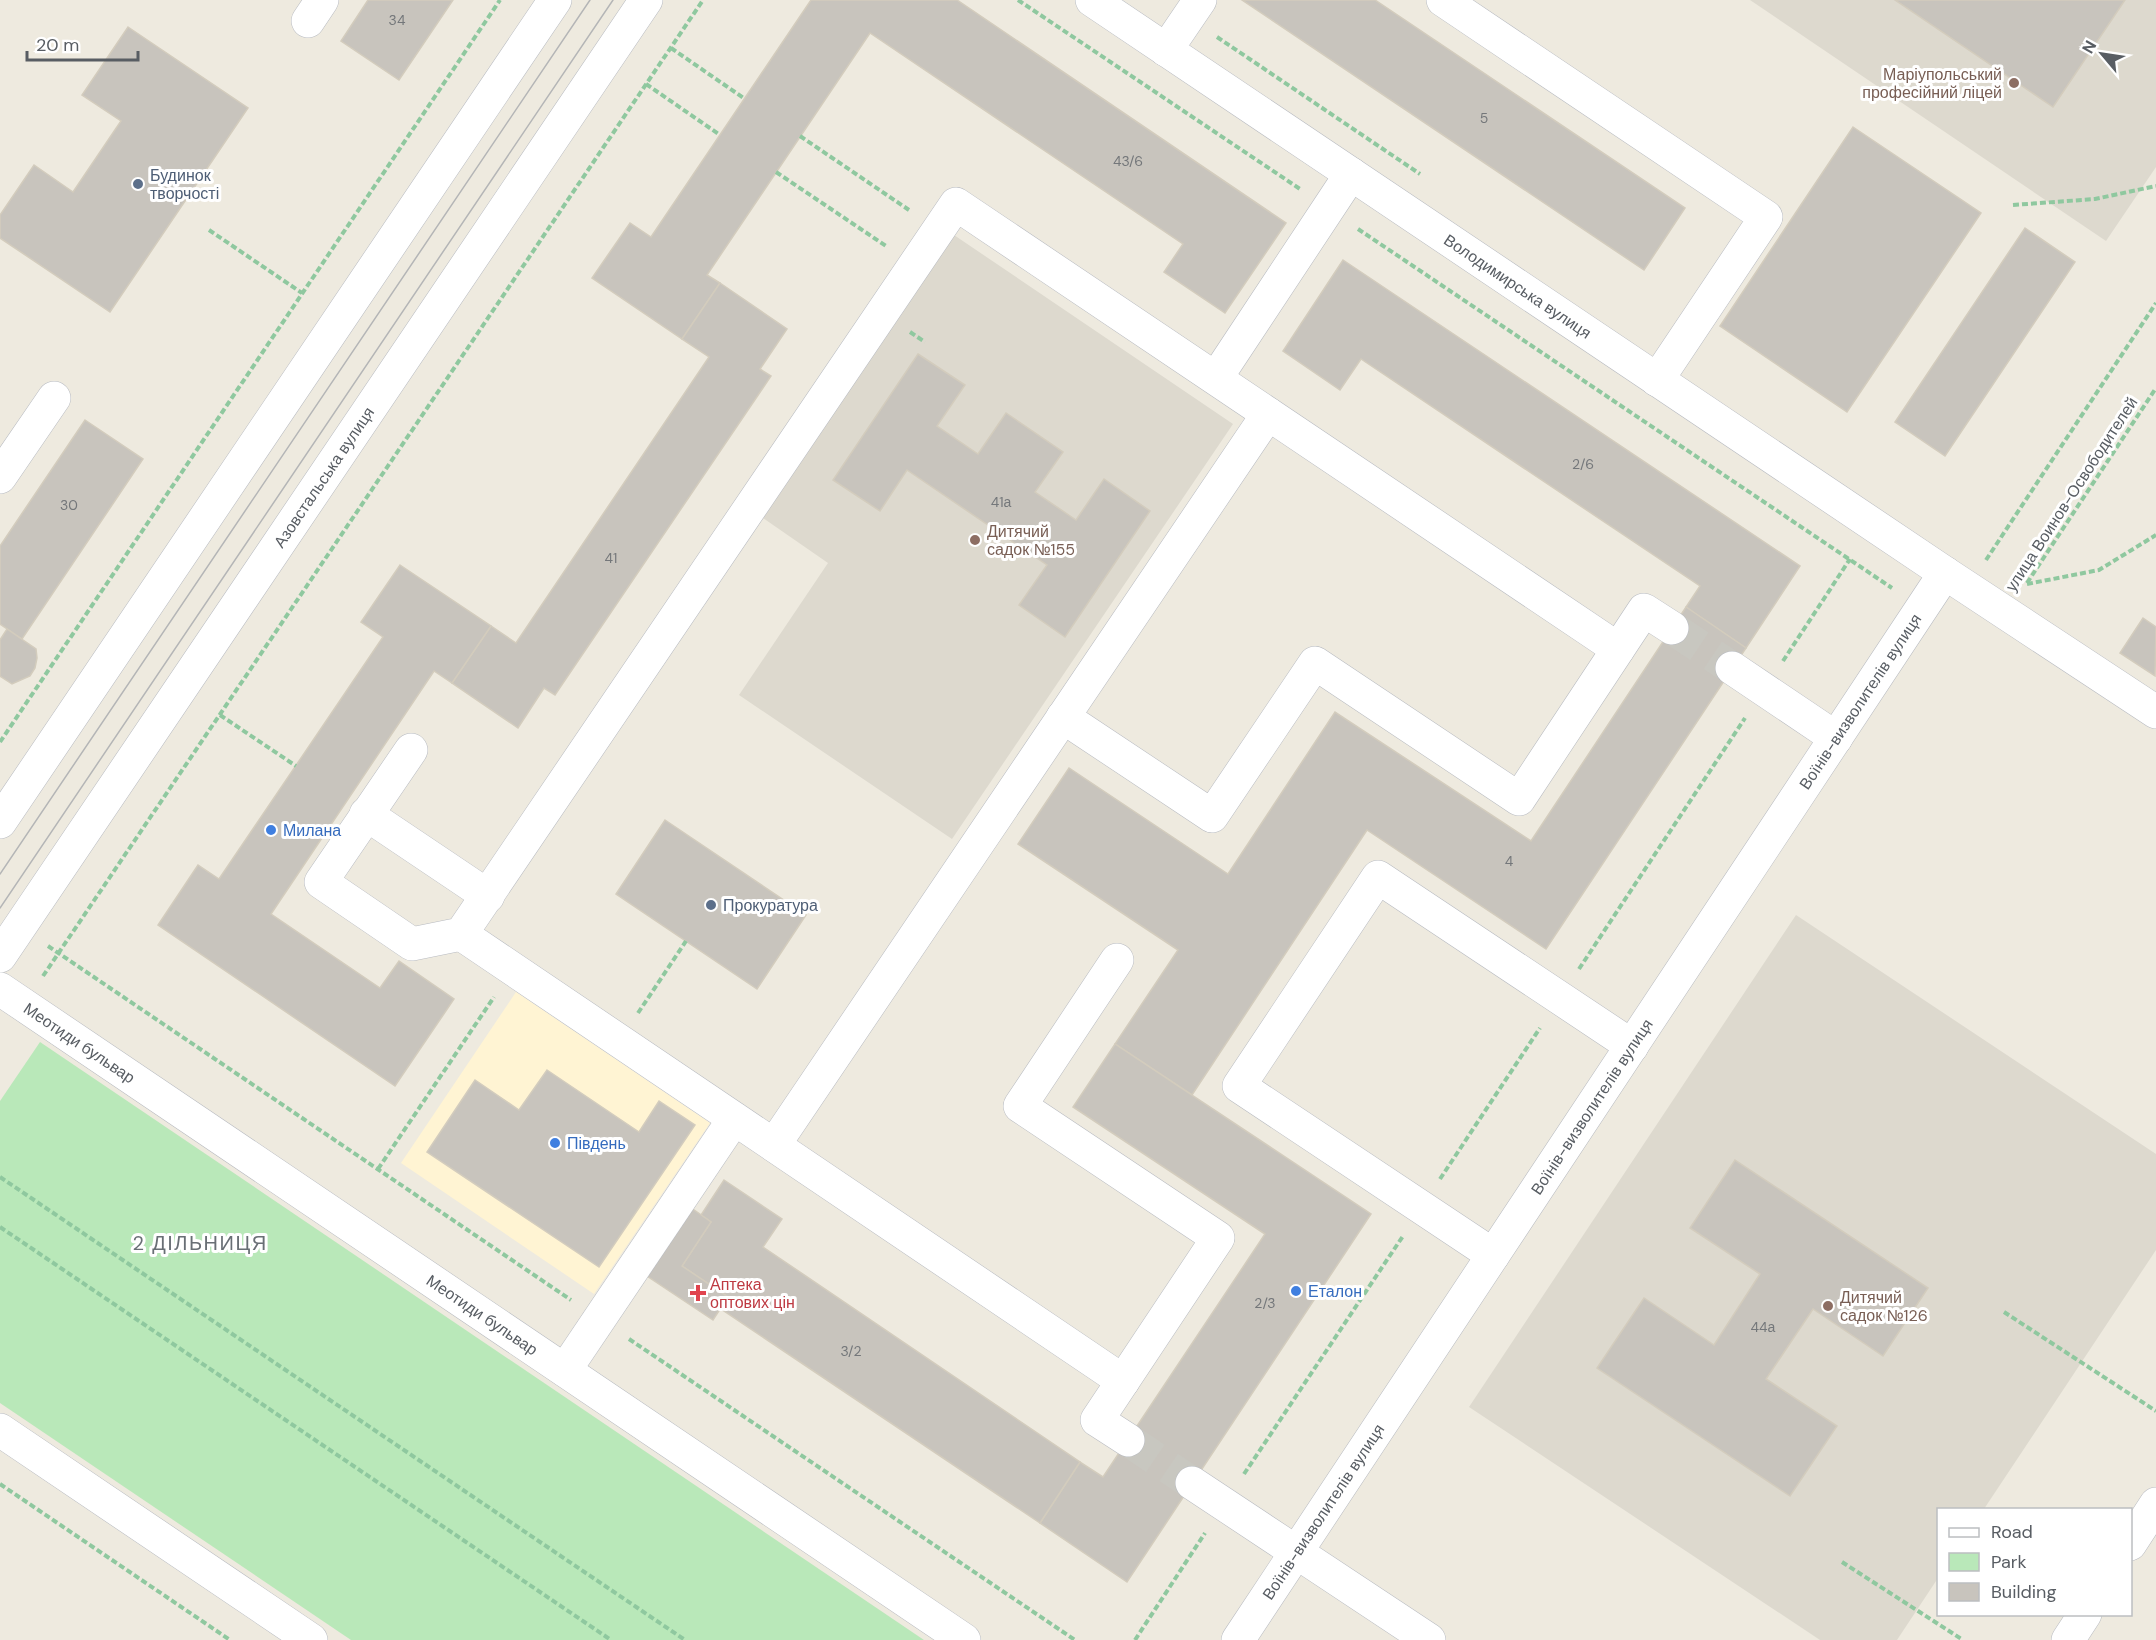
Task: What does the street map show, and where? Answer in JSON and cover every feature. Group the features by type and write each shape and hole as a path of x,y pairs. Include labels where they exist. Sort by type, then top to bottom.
{"street":[{"path":"0,822 555,0"},
{"name":"Азовстальська вулиця","path":"0,956 646,0"},
{"name":"Володимирська вулиця","path":"1092,0 1956,581 2156,712"},
{"path":"1166,50 1200,0"},
{"path":"1443,0 1766,217 1657,380"},
{"path":"1216,378 1352,174"},
{"path":"411,750 321,882 412,944 461,934 956,204 1618,649"},
{"path":"0,477 54,398"},
{"path":"774,1145 1268,414"},
{"name":"Воїнів-визволителів вулиця","path":"1238,1640 1923,609 1956,581"},
{"path":"1063,717 1212,816 1315,663 1519,799 1644,610 1672,628"},
{"path":"1732,668 1836,738"},
{"path":"366,814 488,896"},
{"path":"1493,1255 1239,1086 1378,877 1632,1046"},
{"path":"461,934 1123,1381"},
{"path":"1117,960 1020,1106 1218,1238 1097,1420 1128,1440"},
{"name":"Меотиди бульвар","path":"0,989 964,1640"},
{"path":"565,1370 735,1119"},
{"path":"0,1430 311,1640"},
{"path":"1192,1483 1429,1640"},
{"path":"2068,1640 2084,1616"}],"path":[{"path":"0,742 501,0"},
{"path":"703,0 59,953 1075,1640"},
{"path":"1018,0 1923,609"},
{"path":"670,48 745,99"},
{"path":"646,84 720,135"},
{"path":"800,136 938,229"},
{"path":"776,172 914,265"},
{"path":"2013,205 2096,199 2156,186"},
{"path":"208,230 302,293"},
{"path":"1956,581 2156,303"},
{"name":"улица Воинов-Освободителей","path":"2156,388 2026,585 2099,570 2156,535"},
{"path":"1134,1640 1850,559"},
{"path":"220,715 296,766"},
{"path":"619,1040 686,941"},
{"path":"378,1169 513,969"},
{"path":"0,1177 684,1640"},
{"path":"0,1227 611,1640"},
{"path":"2004,1312 2156,1411"},
{"path":"0,1484 230,1640"},
{"path":"1842,1562 1963,1640"}],"shaded area":[{"name":"Маріупольський професійний ліцей","path":"1750,0 2156,0 2156,167 2106,241"},
{"name":"Дитячий садок №155","path":"954,235 1233,424 952,839 739,695 828,563 763,518"},
{"name":"Дитячий садок №126","path":"1796,915 2156,1154 2156,1250 1985,1508 1937,1508 1937,1580 1897,1640 1820,1640 1469,1407"},
{"name":"Південь","path":"516,992 710,1123 594,1294 401,1163"}],"green space":[{"path":"40,1042 924,1640 351,1640 0,1403 0,1101"}],"building":[{"path":"368,0 453,0 399,80 341,41"},
{"path":"811,0 957,0 1286,223 1225,313 1164,272 1183,244 870,33 707,275 720,283 682,339 592,278 630,223 651,237"},
{"path":"1242,0 1375,0 1685,208 1644,270"},
{"path":"1895,0 2125,0 2053,107"},
{"path":"128,27 248,108 110,312 0,238 0,215 34,165 73,192 121,121 82,95"},
{"path":"1853,127 1981,213 1847,412 1720,326"},
{"path":"2025,228 2075,262 1945,456 1895,422"},
{"path":"1343,260 1800,566 1746,648 1686,607 1700,586 1361,359 1340,390 1283,351"},
{"path":"720,283 787,329 760,369 771,376 555,695 544,688 518,728 452,683 491,626 516,643 709,357 682,339"},
{"path":"918,354 965,385 937,426 978,454 1006,413 1063,452 1035,492 1076,520 1104,479 1150,511 1065,637 1019,605 1047,565 907,470 880,511 833,480"},
{"path":"85,420 143,459 22,639 0,624 0,546"},
{"path":"400,565 491,626 452,683 434,671 271,914 380,988 399,961 454,999 395,1086 158,925 198,865 219,879 383,637 361,622"},
{"path":"1686,607 1746,648 1546,949 1367,830 1192,1095 1115,1044 1178,950 1018,844 1069,768 1228,874 1335,712 1531,841"},
{"path":"2143,618 2156,627 2155,676 2120,653"},
{"path":"7,629 36,649 37,658 30,676 12,684 0,676 0,640"},
{"path":"665,820 806,915 757,989 616,894"},
{"path":"1115,1044 1371,1214 1127,1582 1040,1523 1080,1462 1103,1477 1265,1234 1073,1107"},
{"path":"547,1070 639,1132 659,1101 695,1125 599,1267 427,1152 475,1080 519,1110"},
{"path":"1735,1160 1928,1288 1883,1356 1813,1309 1766,1379 1837,1426 1790,1496 1597,1368 1644,1298 1714,1345 1760,1274 1690,1228"},
{"path":"724,1180 782,1219 763,1247 1080,1462 1040,1523 721,1309 728,1297 682,1266 711,1222 701,1215"},
{"path":"690,1207 711,1222 682,1266 728,1297 713,1320 644,1274"}],"tunnel":[{"path":"1672,628 1732,668"},
{"path":"1128,1440 1192,1483"}],"tram line":[{"path":"0,874 590,0"},
{"path":"0,908 613,0"}],"place":[{"name":"Маріупольський професійний ліцей","path":"2014,83"},
{"name":"Будинок творчості","path":"138,184"},
{"name":"Дитячий садок №155","path":"975,540"},
{"name":"Милана","path":"271,830"},
{"name":"Прокуратура","path":"711,905"},
{"name":"Південь","path":"555,1143"},
{"name":"Еталон","path":"1296,1291"},
{"name":"Аптека оптових цін","path":"698,1293"},
{"name":"Дитячий садок №126","path":"1828,1306"}],"district":[{"name":"2 ДІЛЬНИЦЯ","path":"200,1243"}]}
